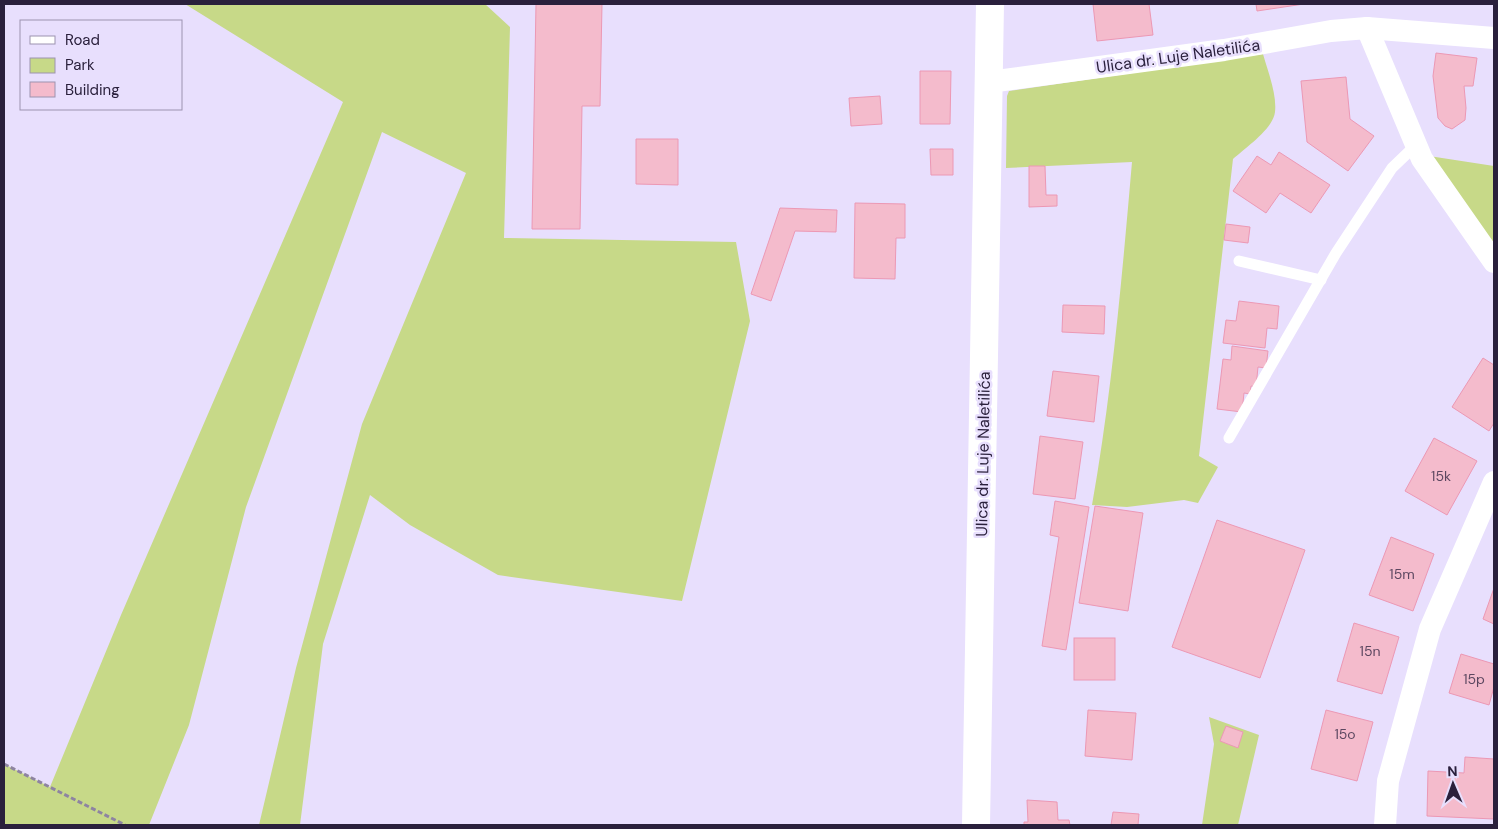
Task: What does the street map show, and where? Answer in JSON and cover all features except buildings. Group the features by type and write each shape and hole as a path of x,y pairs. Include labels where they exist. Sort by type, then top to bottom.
{"main road":[{"name":"Ulica dr. Luje Naletilića","path":"976,825 990,4"}],"street":[{"name":"Ulica dr. Luje Naletilića","path":"989,82 1224,50 1331,31 1368,28 1494,38"},
{"path":"1368,28 1422,159 1494,262"},
{"path":"1385,825 1388,781 1430,630 1494,482"}],"lane":[{"path":"1228,438 1336,254 1392,168 1416,145"},
{"path":"1239,261 1321,280"}],"path":[{"path":"4,764 125,825"}],"green space":[{"path":"185,4 485,4 510,27 504,238 736,242 750,321 682,601 498,575 410,525 370,495 323,644 300,825 259,825 296,668 362,424 466,173 382,132 246,507 189,725 149,825 4,825 4,764 50,787 121,615 343,102"},
{"path":"1263,54 1273,90 1275,112 1264,131 1233,159 1199,456 1218,467 1198,503 1184,500 1127,507 1092,505 1111,377 1132,162 1006,168 1007,96 1009,91"},
{"path":"1429,156 1494,166 1494,245"},
{"path":"1209,717 1259,735 1238,825 1202,825 1214,744"}]}
